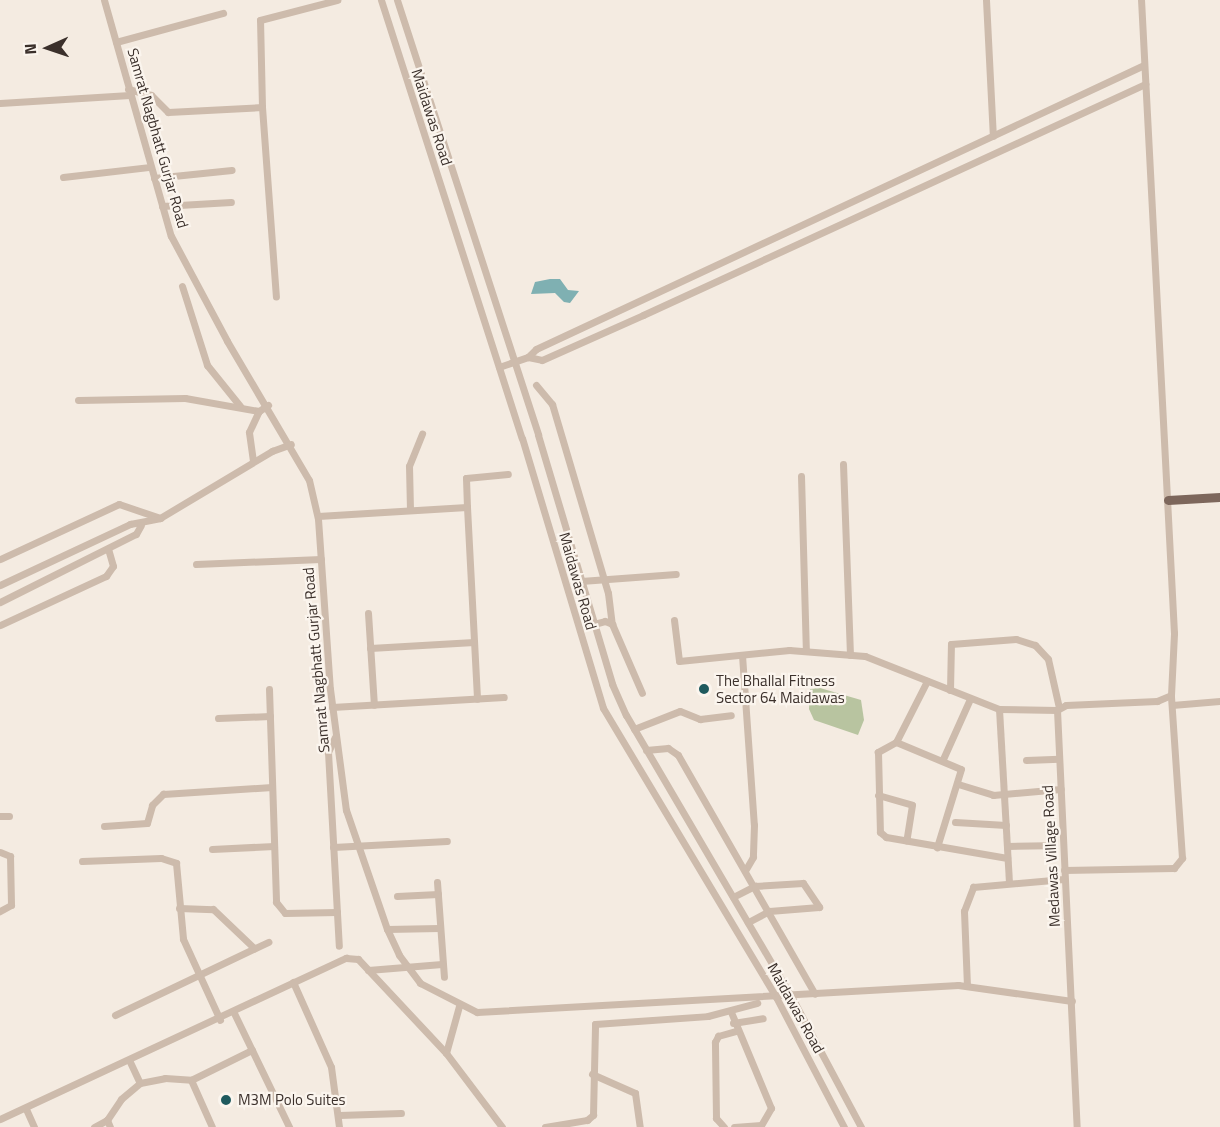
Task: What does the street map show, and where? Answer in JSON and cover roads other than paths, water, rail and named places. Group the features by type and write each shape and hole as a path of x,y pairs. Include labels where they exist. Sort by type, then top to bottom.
{"main road":[{"path":"1168,500 1220,497"}],"street":[{"name":"Samrat Nagbhatt Gurjar Road","path":"104,0 171,236 222,332 291,444 309,480 318,516 332,707 346,810 387,929 407,966 420,983 459,1006 477,1012 968,986 1072,1001"},
{"path":"276,296 262,107 260,20 337,0"},
{"name":"Maidawas Road","path":"381,0 499,367 603,708 776,997 844,1127"},
{"name":"Maidawas Road","path":"397,0 514,361 612,684 646,750 791,996 861,1127"},
{"path":"986,0 993,136"},
{"path":"1064,870 1174,868 1181,862 1171,695 1174,633 1168,500 1159,383 1141,0"},
{"path":"116,42 224,13"},
{"path":"499,367 528,357 537,349 1144,65"},
{"path":"528,357 542,360 644,315 1145,84"},
{"path":"0,103 129,92 151,95 168,112 262,107"},
{"path":"63,177 150,167"},
{"path":"154,178 232,170"},
{"path":"162,206 231,202"},
{"path":"183,286 207,365 240,407"},
{"path":"536,385 552,404 604,580 612,624 642,693"},
{"path":"78,400 184,398 259,411"},
{"path":"253,461 249,432 259,411 268,405"},
{"path":"410,510 409,466 422,434"},
{"path":"0,585 130,524 141,525 160,518 253,461 291,444"},
{"path":"843,464 850,655"},
{"path":"477,699 466,477 508,474"},
{"path":"801,476 806,650"},
{"path":"0,559 119,504 160,518"},
{"path":"318,516 467,507"},
{"path":"0,602 136,534 141,525"},
{"path":"0,625 106,576 113,566 108,549"},
{"path":"196,564 321,559"},
{"path":"581,581 676,574"},
{"path":"368,613 374,705"},
{"path":"674,620 679,662 806,650 878,659 970,699 999,709 1058,709 1157,701 1171,695"},
{"path":"594,624 605,621 612,624"},
{"name":"Medawas Village Road","path":"950,690 948,649 951,644 1016,639 1035,645 1048,659 1058,709 1077,1127"},
{"path":"370,648 474,642"},
{"path":"742,655 754,825 753,857 746,869"},
{"path":"927,681 896,742 878,752 878,795 882,836 937,848 1008,858"},
{"path":"269,689 276,902 282,912 337,912"},
{"path":"332,707 504,697"},
{"path":"943,759 970,699"},
{"path":"1173,705 1220,701"},
{"path":"999,709 1009,883"},
{"path":"634,729 680,711 700,719 731,715"},
{"path":"218,718 270,716"},
{"path":"335,737 328,752 339,946"},
{"path":"896,742 943,759 961,769 937,848"},
{"path":"646,750 664,747 674,751 746,869 815,994"},
{"path":"1026,760 1059,759"},
{"path":"958,784 972,791 1004,795 1061,789"},
{"path":"104,825 147,823 152,805 163,794 272,787"},
{"path":"878,795 912,806 906,841"},
{"path":"0,816 9,816"},
{"path":"956,822 1006,825"},
{"path":"333,847 447,841"},
{"path":"1007,846 1046,845"},
{"path":"212,849 274,846"},
{"path":"0,852 10,856 11,905 0,911"},
{"path":"82,861 172,860 178,867 179,908 183,939 220,1020"},
{"path":"968,986 964,911 973,887 1064,879"},
{"path":"437,882 444,977"},
{"path":"733,897 755,886 803,883 819,907 769,911 748,922"},
{"path":"397,896 438,894"},
{"path":"179,908 213,909 254,948"},
{"path":"387,929 439,928"},
{"path":"115,1015 268,942"},
{"path":"0,1119 130,1062 346,958 357,959 446,1053 502,1127"},
{"path":"368,970 442,964"},
{"path":"293,982 331,1067 339,1127"},
{"path":"545,1127 591,1118 592,1035 597,1023 731,1012 757,1004"},
{"path":"446,1053 459,1006"},
{"path":"731,1012 736,1031 745,1042 771,1108 761,1125 734,1127"},
{"path":"234,1013 288,1127"},
{"path":"734,1023 763,1018"},
{"path":"723,1127 716,1118 715,1042 718,1036 736,1031"},
{"path":"94,1127 108,1124 121,1099 140,1083 165,1078 191,1080 252,1050"},
{"path":"130,1062 140,1083"},
{"path":"592,1074 634,1093 640,1127"},
{"path":"191,1080 212,1127"},
{"path":"26,1109 34,1127"},
{"path":"339,1115 401,1113"}],"water":[{"path":"560,279 568,290 579,291 570,303 564,302 555,293 531,294 535,282"}],"place":[{"name":"The Bhallal Fitness Sector 64 Maidawas","path":"704,689"},
{"name":"M3M Polo Suites","path":"226,1100"}]}
